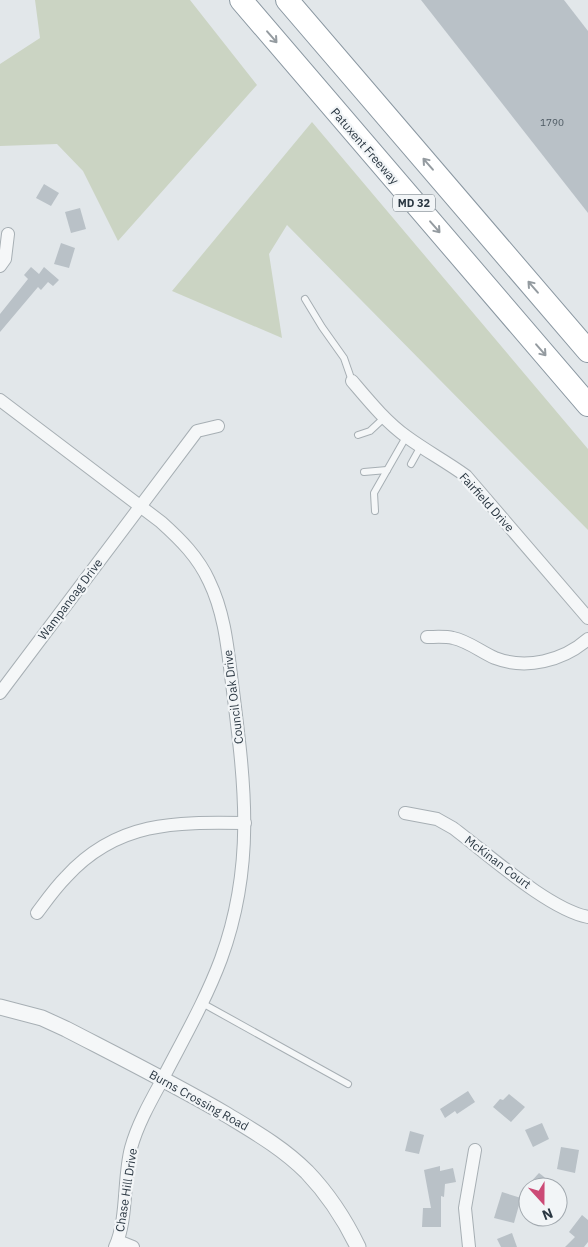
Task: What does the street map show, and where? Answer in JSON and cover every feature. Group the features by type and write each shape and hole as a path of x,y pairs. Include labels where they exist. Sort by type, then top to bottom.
{"highway":[{"name":"Patuxent Freeway","path":"240,0 588,405"},
{"name":"MD 32","path":"287,0 588,351"}],"street":[{"path":"0,266 5,259 8,234"},
{"name":"Fairfield Drive","path":"352,381 406,437 466,476 588,618"},
{"name":"Council Oak Drive","path":"0,400 141,506 185,544 210,582 225,629 245,801 241,880 233,920 220,960 202,1003 162,1079"},
{"name":"Wampanoag Drive","path":"0,692 197,432 218,426"},
{"path":"427,637 454,638 494,657 507,661 529,663 564,655 588,639"},
{"name":"McKinan Court","path":"405,813 437,819 453,828 548,900 572,914 588,918"},
{"path":"37,913 66,877 88,857 128,834 170,824 245,823"},
{"name":"Burns Crossing Road","path":"0,1007 42,1018 162,1079 253,1131 294,1160 328,1197 358,1247"},
{"name":"Chase Hill Drive","path":"116,1244 131,1148 162,1079"},
{"path":"469,1247 465,1208 475,1150"},
{"path":"116,1244 134,1247"}],"lane":[{"path":"305,299 344,358 352,381"},
{"path":"358,435 370,431 385,417"},
{"path":"374,511 374,493 406,437"},
{"path":"411,464 421,446"},
{"path":"364,472 387,470"},
{"path":"202,1003 348,1084"}],"green space":[{"path":"35,0 190,0 257,85 118,241 83,171 57,144 0,146 0,64 40,38"},
{"path":"312,122 588,449 588,530 287,225 269,254 282,338 172,291"}],"building":[{"path":"421,0 564,0 588,31 588,213"},
{"path":"44,184 59,193 51,206 36,198"},
{"path":"80,208 86,229 71,233 65,212"},
{"path":"61,243 75,248 69,268 54,264"},
{"path":"31,267 39,274 44,267 59,280 53,286 48,282 41,290 38,287 0,332 0,314 28,279 24,275"},
{"path":"468,1091 475,1102 457,1114 455,1111 445,1118 440,1109"},
{"path":"509,1094 525,1107 511,1122 493,1107 500,1099 503,1100"},
{"path":"542,1123 549,1139 533,1147 525,1130"},
{"path":"410,1131 424,1135 419,1154 405,1151"},
{"path":"561,1147 579,1150 575,1173 557,1169"},
{"path":"440,1166 440,1171 453,1168 456,1182 445,1184 444,1197 441,1196 441,1227 422,1227 423,1208 431,1208 424,1170"},
{"path":"539,1173 544,1177 535,1177"},
{"path":"502,1192 518,1197 518,1209 514,1223 494,1218"},
{"path":"582,1215 588,1220 588,1242 584,1247 565,1247 575,1237 569,1232"},
{"path":"512,1233 517,1247 501,1247 497,1239"}]}
